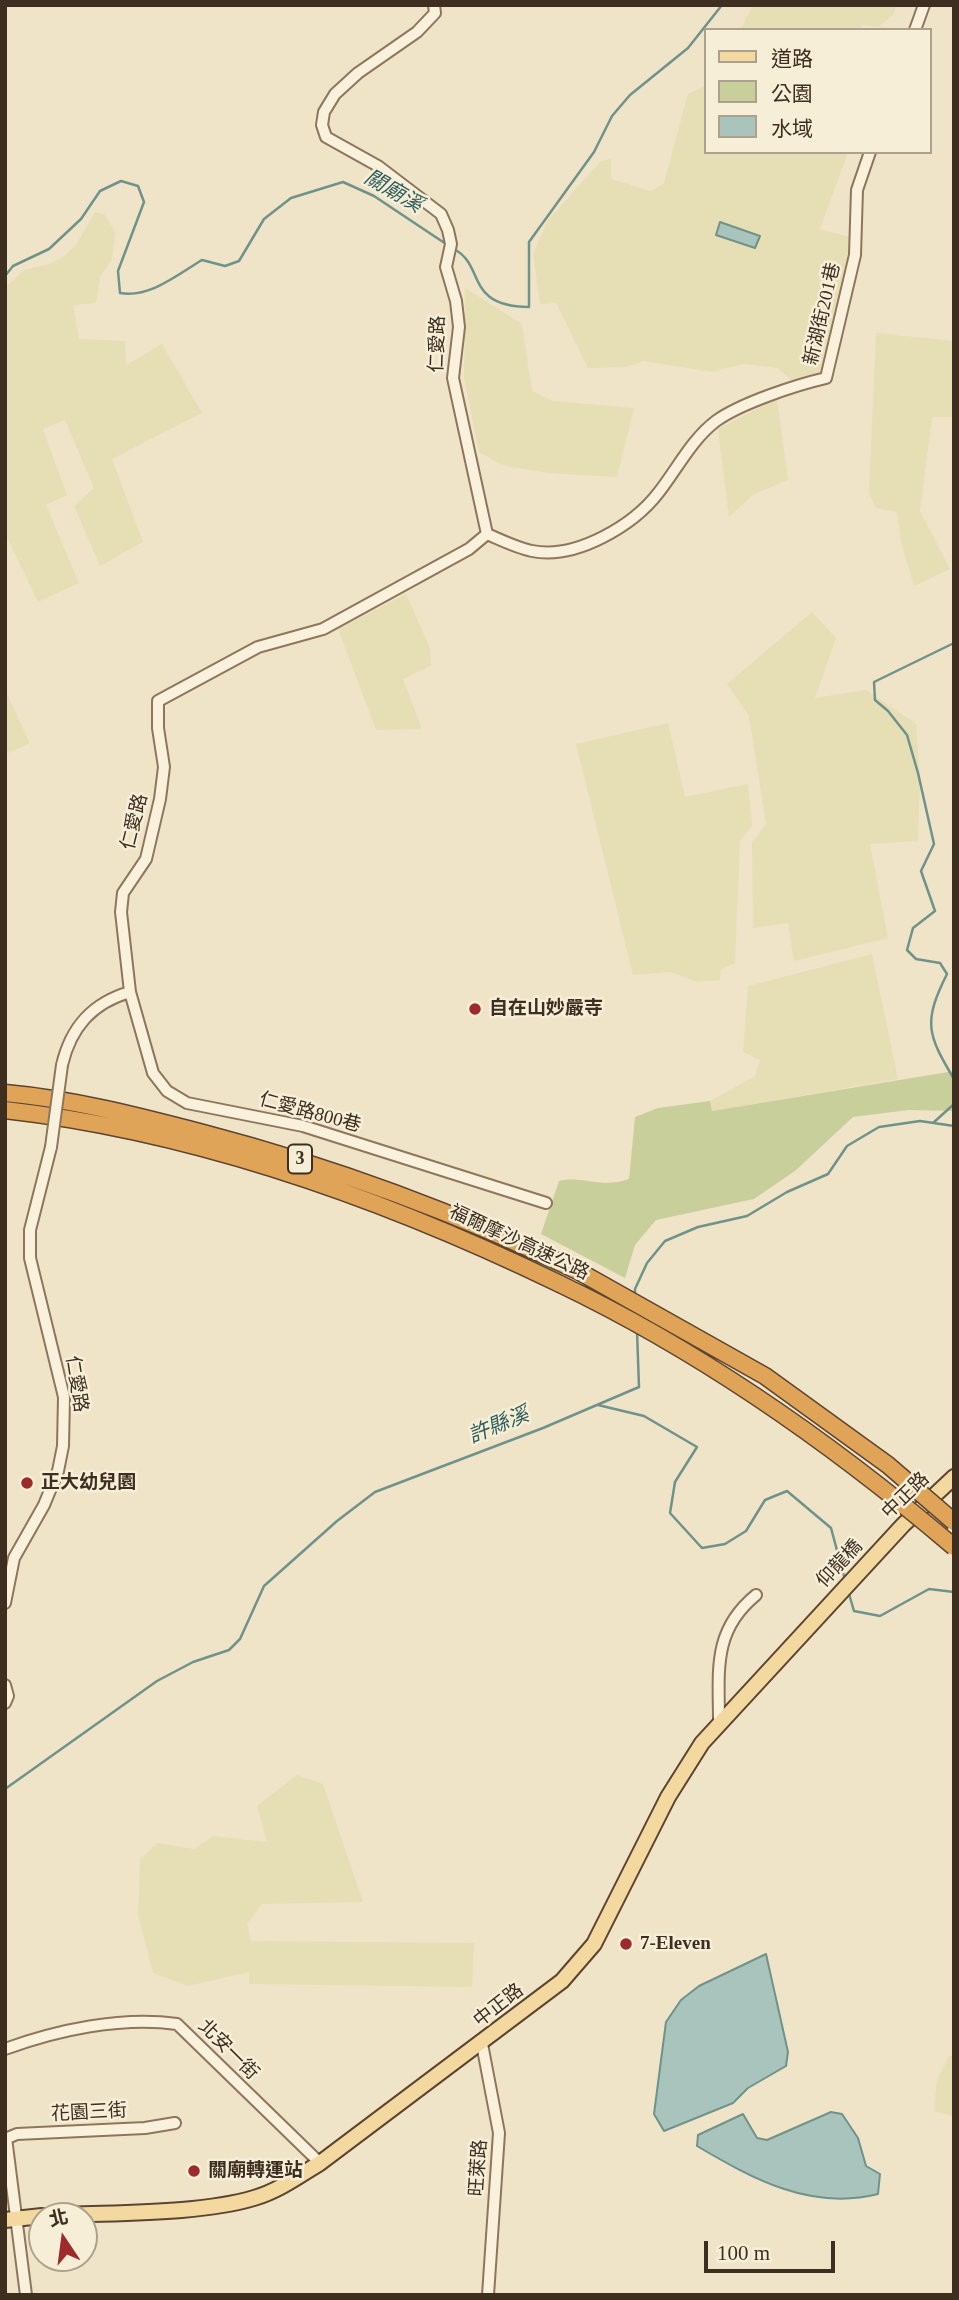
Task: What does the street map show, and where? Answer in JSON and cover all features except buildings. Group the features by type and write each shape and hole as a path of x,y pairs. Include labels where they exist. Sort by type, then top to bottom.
{"highway":[{"name":"福爾摩沙高速公路","path":"5,1093 145,1117 295,1157 440,1208 580,1272 765,1376 888,1465 954,1522"},
{"name":"福爾摩沙高速公路","path":"5,1110 178,1143 342,1191 479,1244 627,1316 757,1397 954,1548"}],"main road":[{"name":"中正路","path":"886,1543 954,1477"},
{"name":"仰龍橋","path":"823,1612 886,1543"},
{"name":"中正路","path":"98,2212 236,2203 281,2187 320,2163 482,2044 562,1981 593,1944 678,1779 719,1722 823,1612"}],"street":[{"name":"仁愛路","path":"5,1603 14,1558 44,1505 58,1471 62,1446 64,1397 30,1258 30,1230 51,1147 62,1065 68,1041 82,1020 113,997 130,992 121,912 123,893 146,859 160,799 164,767 158,728 158,701 258,647 323,629 459,554 487,534 453,378 459,327 456,301 446,267 451,244 441,214 378,166 327,137 322,125 324,112 335,94 358,73 417,32 435,13 434,5"},
{"path":"916,28 924,5"},
{"name":"新湖街201巷","path":"487,534 533,552 565,551 607,534 645,509 676,466 717,421 789,387 826,378 855,255 857,190 869,154"},
{"name":"仁愛路800巷","path":"130,992 153,1073 166,1091 187,1103 303,1126 546,1203"},
{"path":"719,1722 719,1656 725,1633 739,1609 756,1595"},
{"path":"5,1685 8,1696 5,1703"},
{"name":"北安一街","path":"5,2049 37,2037 75,2030 127,2024 177,2024 320,2163"},
{"name":"旺萊路","path":"482,2044 499,2133 488,2295"},
{"name":"花園三街","path":"6,2139 17,2134 145,2128 175,2123"},
{"path":"6,2139 12,2219 26,2295"}],"shaded area":[{"path":"753,5 897,5 893,15 878,27 862,25 861,28 741,28"},
{"path":"704,86 704,154 847,154 820,229 853,238 837,324 818,378 793,382 778,368 743,364 712,372 644,361 626,367 588,368 556,303 540,304 533,254 548,220 601,161 611,159 611,179 651,191 664,183 688,94"},
{"path":"95,212 105,215 115,232 112,259 100,277 96,303 73,305 79,339 125,341 126,365 162,344 202,413 112,459 143,542 100,566 74,506 94,488 65,420 43,429 67,495 46,505 79,583 38,602 5,533 5,288 24,270 50,264 63,257 76,245"},
{"path":"465,288 522,324 532,391 552,401 634,408 617,477 548,473 502,465 479,452 464,377"},
{"path":"876,333 954,341 954,417 932,417 920,511 950,569 914,586 901,542 897,512 876,508 869,493"},
{"path":"777,398 788,480 754,494 729,517 718,429"},
{"path":"406,594 430,648 431,666 403,679 422,729 376,730 338,629"},
{"path":"812,612 836,638 815,698 866,690 916,724 920,779 918,841 870,844 888,938 794,961 788,923 753,928 752,842 766,824 749,716 727,684"},
{"path":"5,690 30,743 8,753 5,748"},
{"path":"668,723 685,797 748,784 752,826 740,841 735,963 721,970 720,980 697,982 670,972 633,975 576,744"},
{"path":"872,954 898,1079 712,1111 710,1101 755,1076 760,1060 743,1052 748,986"},
{"path":"297,1775 323,1784 363,1902 262,1904 247,1924 251,1941 474,1943 472,1987 249,1984 249,1972 188,1986 153,1973 138,1915 140,1860 157,1843 194,1849 213,1836 267,1842 257,1806"},
{"path":"954,2055 954,2117 934,2111 937,2080 949,2056"}],"green space":[{"path":"954,1071 954,1111 909,1110 853,1117 795,1171 754,1199 656,1220 635,1245 625,1278 541,1234 559,1181 609,1183 629,1179 635,1117 658,1108 710,1101 712,1111"}],"water":[{"path":"720,222 760,236 755,248 716,235"},
{"path":"766,1954 788,2052 786,2066 748,2088 733,2103 664,2131 654,2114 666,2022 681,2000 699,1986"},
{"path":"831,2112 842,2114 858,2138 866,2166 880,2174 878,2194 829,2198 783,2189 739,2170 697,2146 698,2135 743,2114 757,2138 767,2140"}],"waterway":[{"name":"關廟溪","path":"454,249 464,256 485,293 494,300 508,305 529,307 529,242 594,152 612,116 630,95 688,48 722,5"},
{"name":"關廟溪","path":"5,276 13,266 49,249 81,219 100,191 121,181 138,186 144,202 118,271 120,293 131,294 153,289 202,260 225,266 239,261 264,219 291,198 343,182 374,196 449,246"},
{"path":"954,643 874,682 875,700 888,711 907,735 934,844 921,871 935,911 913,928 907,950 916,959 940,963 947,974 934,1004 931,1028 938,1050 954,1079"},
{"path":"933,1123 954,1104"},
{"name":"許縣溪","path":"635,1296 635,1289 647,1263 665,1241 698,1227 747,1216 787,1192 828,1174 847,1146 879,1127 920,1121 954,1126"},
{"name":"許縣溪","path":"5,1789 157,1681 193,1662 229,1650 240,1639 264,1586 337,1521 375,1492 543,1428 639,1387 637,1331"},
{"path":"598,1405 644,1416 697,1447 675,1482 670,1513 702,1548 725,1544 746,1531 765,1500 787,1491 831,1528 845,1580"},
{"path":"849,1594 854,1611 880,1616 929,1589 954,1592"}],"place":[{"name":"自在山妙嚴寺","path":"475,1009"},
{"name":"正大幼兒園","path":"27,1483"},
{"name":"7-Eleven","path":"626,1944"},
{"name":"關廟轉運站","path":"194,2171"}]}
